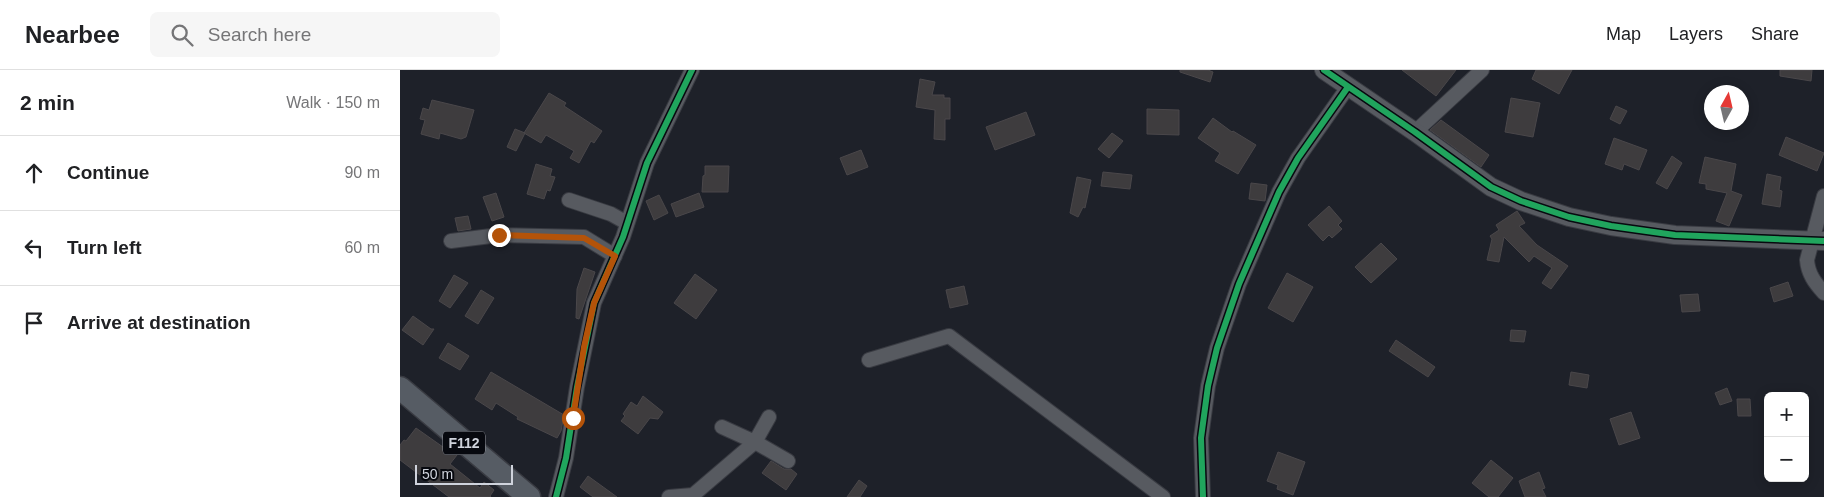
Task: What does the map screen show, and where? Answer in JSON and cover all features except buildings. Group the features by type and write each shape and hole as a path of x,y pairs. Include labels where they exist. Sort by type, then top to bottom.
{"main road":[{"name":"F112","path":"400,388 529,497"}],"street":[{"path":"556,497 566,458 577,387 594,303 615,256 647,163 692,70"},
{"path":"1324,70 1491,187 1521,201 1569,217 1611,226 1675,235 1818,241"},
{"path":"1415,132 1482,70"},
{"path":"1203,497 1202,438 1208,386 1217,348 1238,284 1279,192 1298,158 1348,87"},
{"path":"1824,196 1818,241 1808,251 1808,268 1824,293"},
{"path":"569,200 611,214 627,223"},
{"path":"452,241 499,235 584,238 615,256"},
{"path":"869,360 949,336 1163,497"},
{"path":"669,497 693,495 756,442 769,417"},
{"path":"722,427 756,442 788,461"}],"cycle path":[{"path":"556,497 566,458 577,387 594,303 623,237 647,163 692,70"},
{"path":"1324,70 1491,187 1521,201 1569,217 1611,226 1675,235 1824,241"},
{"path":"1203,497 1201,438 1208,386 1217,348 1239,284 1279,192 1298,158 1348,87"}],"route":[{"path":"499,235 584,238 615,256 594,303 584,347 573,418"}]}
